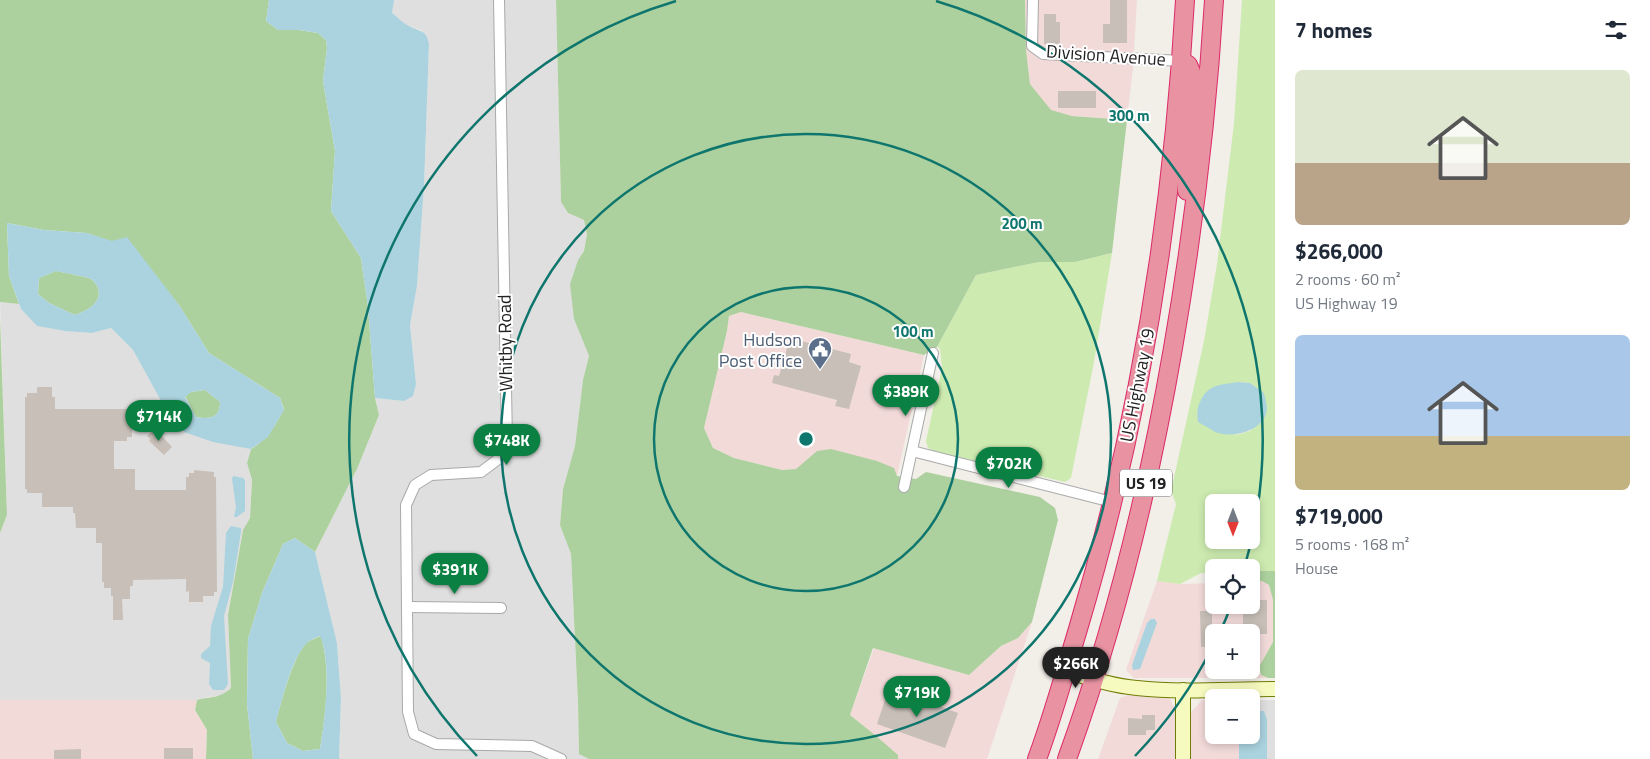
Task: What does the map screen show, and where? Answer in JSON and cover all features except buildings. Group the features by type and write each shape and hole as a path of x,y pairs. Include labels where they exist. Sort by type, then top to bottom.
{"highway":[{"name":"US Highway 19","path":"1037,759 1066,671 1100,554 1141,369 1156,282 1171,169 1182,61 1185,0"},
{"name":"US Highway 19","path":"1067,759 1093,679 1127,562 1163,403 1192,229 1211,56 1214,0"},
{"path":"1182,61 1188,65 1191,72 1194,90 1187,172 1187,196 1192,229"}],"street":[{"name":"Whitby Road","path":"499,0 507,442 497,460 481,472 431,475 414,485 406,505 408,712 414,734 436,744 532,746 561,759"},
{"name":"Division Avenue","path":"1032,0 1032,46 1043,54 1182,61"},
{"path":"904,487 933,353"},
{"path":"912,451 1112,502"},
{"path":"408,607 501,608"},
{"path":"1066,671 1111,684 1137,688 1183,690 1275,689"},
{"path":"1183,690 1183,759"}],"shaded area":[{"path":"394,0 556,0 561,202 568,213 584,220 587,234 584,251 578,260 574,319 589,356 583,380 575,446 563,489 560,524 571,554 579,754 589,759 339,759 341,698 337,643 315,552 357,469 379,415 375,398 404,401 416,384 410,325 417,286 424,186 429,44 421,30 408,26 391,13"},
{"path":"1025,0 1137,0 1133,68 1127,120 1072,116 1051,111 1030,84 1026,50"},
{"path":"0,302 19,304 21,309 37,326 92,333 111,328 133,350 160,399 184,432 251,449 247,463 252,480 250,518 243,530 228,615 231,688 223,696 197,700 0,700 0,533 7,515"},
{"path":"741,312 924,355 897,476 805,462 796,469 782,470 734,458 713,448 704,428 729,316"},
{"path":"1157,581 1180,584 1205,583 1205,614 1260,614 1260,581 1269,585 1273,600 1273,642 1260,665 1260,624 1205,624 1205,678 1134,678 1126,670"},
{"path":"1032,622 987,759 898,759 897,755 850,715 874,648 969,675 1001,646 1018,638"},
{"path":"1128,695 1168,695 1175,709 1175,759 1098,759 1120,698"},
{"path":"0,700 197,700 195,710 207,730 206,759 0,759"},
{"path":"1202,700 1205,700 1205,744 1239,744 1239,759 1189,759 1190,713"},
{"path":"1260,700 1275,700 1275,759 1267,759 1267,719 1264,711 1260,711"}],"green space":[{"path":"0,0 269,0 266,21 278,30 299,30 318,33 326,40 327,48 323,81 335,151 331,211 361,258 368,307 375,398 379,415 357,469 315,552 295,538 283,544 262,593 248,639 247,704 253,759 206,759 207,730 195,710 197,700 219,696 231,688 228,615 243,530 250,518 252,480 247,463 251,449 270,432 284,409 280,398 209,353 179,305 157,278 112,242 87,233 44,230 7,223 9,276 19,304 0,302"},
{"path":"556,0 1025,0 1026,50 1030,84 1051,110 1072,116 1127,120 1112,253 1075,262 1039,262 976,275 937,347 924,355 741,312 729,316 704,428 713,448 734,458 782,470 796,469 817,451 831,449 877,461 894,468 897,476 916,479 926,472 1040,497 1055,508 1058,520 1032,622 1018,638 1001,646 969,675 873,648 850,715 898,755 898,759 589,759 579,754 571,554 560,525 563,489 575,446 583,380 589,356 574,319 570,284 578,260 584,251 587,234 584,220 568,213 561,202"},
{"path":"1242,0 1275,0 1275,571 1260,571 1260,559 1205,559 1205,573 1201,573 1180,584 1157,581 1176,504 1171,491 1204,341 1217,264 1234,123","holes":["1238,382 1250,383 1264,394 1264,419 1250,431 1236,435"]},
{"path":"1112,253 1094,362 1071,478 1065,482 928,448 926,441 942,368 940,349 937,347 976,275 1039,262 1075,262"},
{"path":"56,271 92,280 98,287 99,293 96,302 88,309 75,315 49,303 38,294 39,278"},
{"path":"0,316 7,515 0,533"},
{"path":"205,390 220,402 220,408 213,417 196,417 185,396 191,392"},
{"path":"1260,571 1275,571 1275,678 1261,675 1260,671 1260,665 1273,642 1273,600 1269,585 1260,581"},
{"path":"321,636 327,678 326,707 320,749 303,751 287,743 276,722 284,692 301,650 306,643"}],"water":[{"path":"269,0 394,0 392,13 407,25 424,33 428,39 424,186 417,286 410,325 416,384 413,396 404,401 375,398 368,307 361,258 331,211 335,151 323,81 327,48 326,40 318,33 299,30 278,30 266,21"},
{"path":"7,223 44,230 87,233 112,241 127,237 179,305 209,353 280,398 284,410 268,437 251,449 213,442 184,432 160,399 133,350 111,328 92,333 37,326 21,309 9,276","holes":["56,271 92,280 98,287 99,293 96,302 88,309 75,315 49,303 38,294 39,278","205,390 220,402 220,408 213,417 196,417 185,397 191,392"]},
{"path":"1238,382 1250,383 1264,393 1267,409 1261,423 1239,434 1222,434 1198,422 1198,407 1207,392 1215,386"},
{"path":"233,476 245,480 245,511 237,517 234,517 236,507"},
{"path":"231,526 241,528 241,532 233,582 224,616 228,684 224,690 213,690 209,684 210,663 201,658 201,654 210,646 211,626 223,587 226,533"},
{"path":"295,538 315,552 337,643 341,698 339,759 253,759 247,704 248,639 262,593 283,544","holes":["320,636 324,647 327,676 320,749 303,751 287,743 276,722 288,681 301,651 309,641"]},
{"path":"1151,619 1155,619 1157,623 1140,669 1133,670 1132,665 1147,623"},
{"path":"1260,711 1264,711 1267,719 1267,759 1239,759 1239,744 1260,744"}],"place":[{"name":"Hudson Post Office","path":"820,370"}]}
